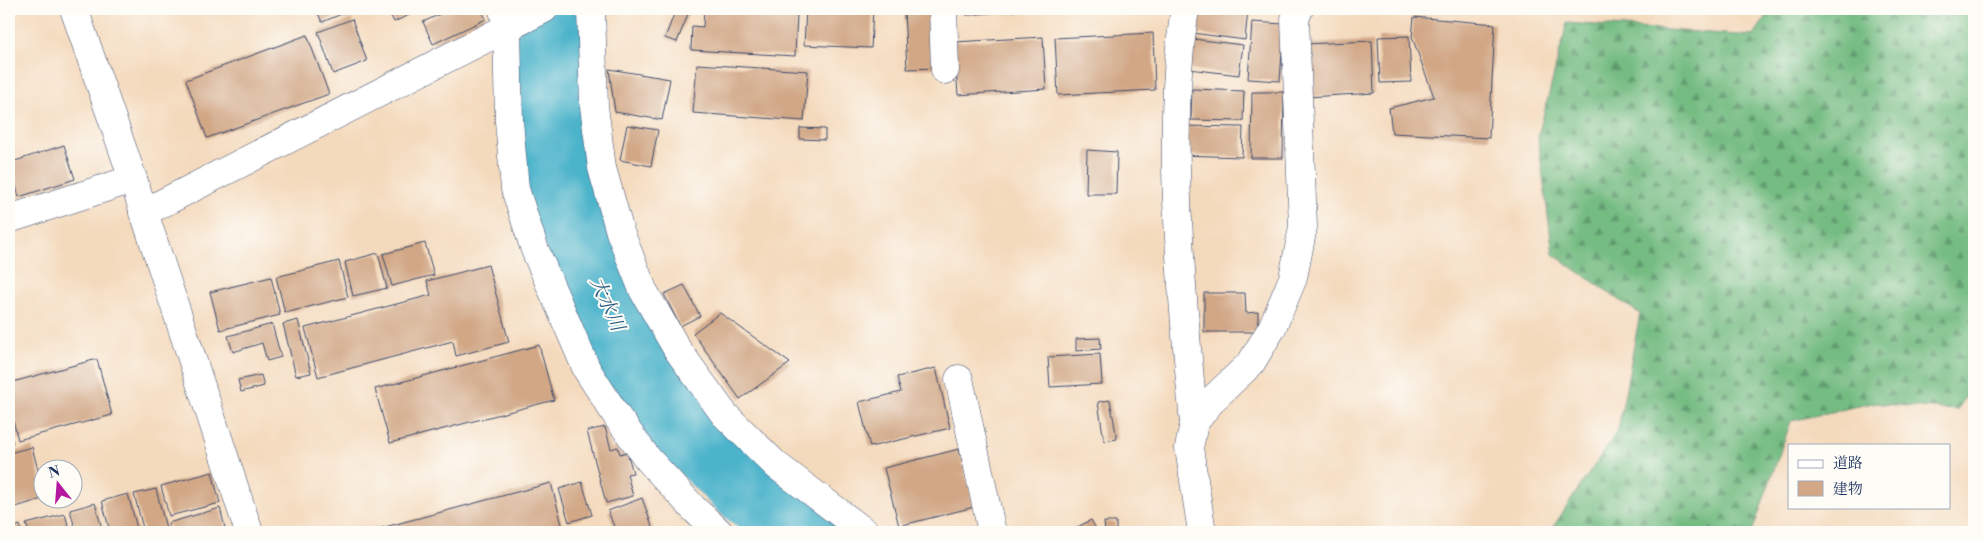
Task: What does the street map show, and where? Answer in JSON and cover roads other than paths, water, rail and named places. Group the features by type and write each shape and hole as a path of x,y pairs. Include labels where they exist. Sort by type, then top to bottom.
{"street":[{"path":"74,9 133,179 249,532"},
{"path":"143,213 509,20 544,9"},
{"path":"591,9 594,106 602,168 620,232 643,290 677,349 724,414 776,465 865,532"},
{"path":"943,9 946,70"},
{"path":"1185,9 1178,52 1175,169 1184,327 1194,422 1189,448 1202,532"},
{"path":"1194,422 1213,399 1251,363 1272,328 1293,278 1303,228 1295,19 1299,9"},
{"path":"509,20 510,121 515,189 534,250 587,370 618,418 648,459 676,490 719,532"},
{"path":"9,219 133,179"},
{"path":"959,380 992,532"},
{"path":"676,490 690,532"}],"waterway":[{"name":"大水川","path":"546,9 551,135 571,217 607,311 638,369 685,429 742,486 803,532"}]}
